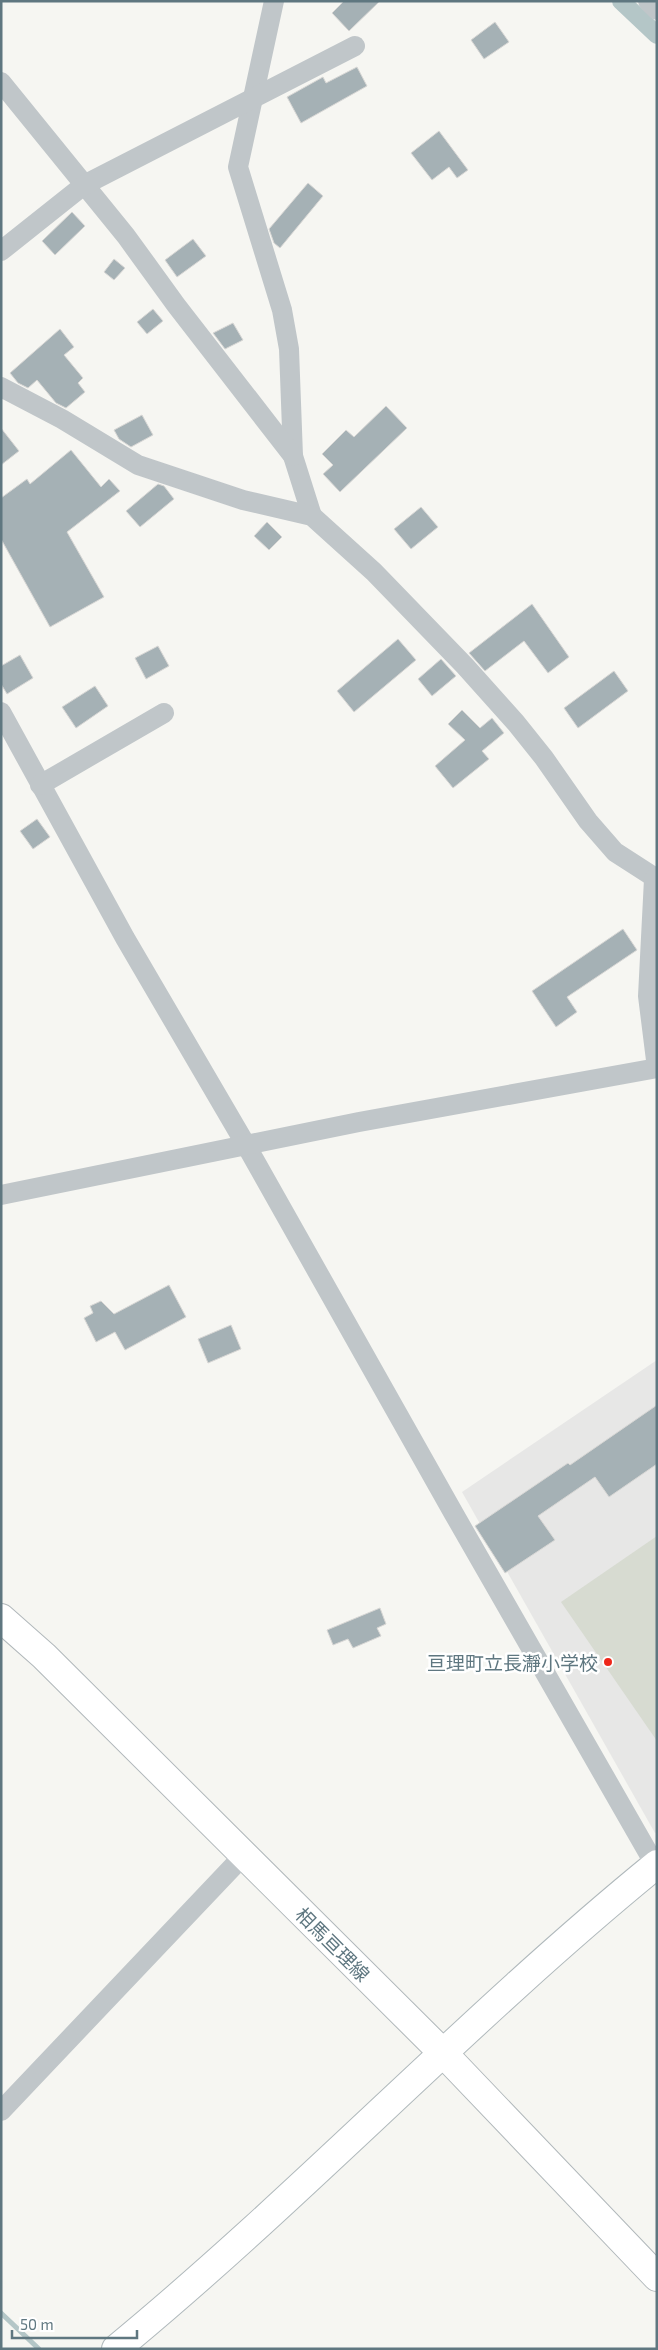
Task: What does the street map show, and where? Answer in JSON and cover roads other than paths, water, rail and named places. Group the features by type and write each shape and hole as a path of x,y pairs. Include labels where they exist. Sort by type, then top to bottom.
{"main road":[{"name":"相馬亘理線","path":"1,1618 44,1656 444,2054 657,2277"},
{"path":"116,2349 270,2214 554,1952 656,1866"}],"street":[{"path":"274,1 238,167 284,320 289,349 293,456 312,516"},
{"path":"648,1 657,10"},
{"path":"1,251 84,185 252,97 356,46"},
{"path":"1,82 126,236 176,305 293,456"},
{"path":"1,387 62,419 138,465 243,500 312,516 374,572 522,730 588,821 615,852 655,879 648,996 657,1068 535,1088 1,1195"},
{"path":"1,712 125,938 246,1145 454,1514 656,1866"},
{"path":"40,786 164,713"},
{"path":"1,2111 244,1855"}],"waterway":[{"path":"621,1 657,35"},
{"path":"1,2313 39,2349"}],"place":[{"name":"亘理町立長瀞小学校","path":"608,1662"}]}
